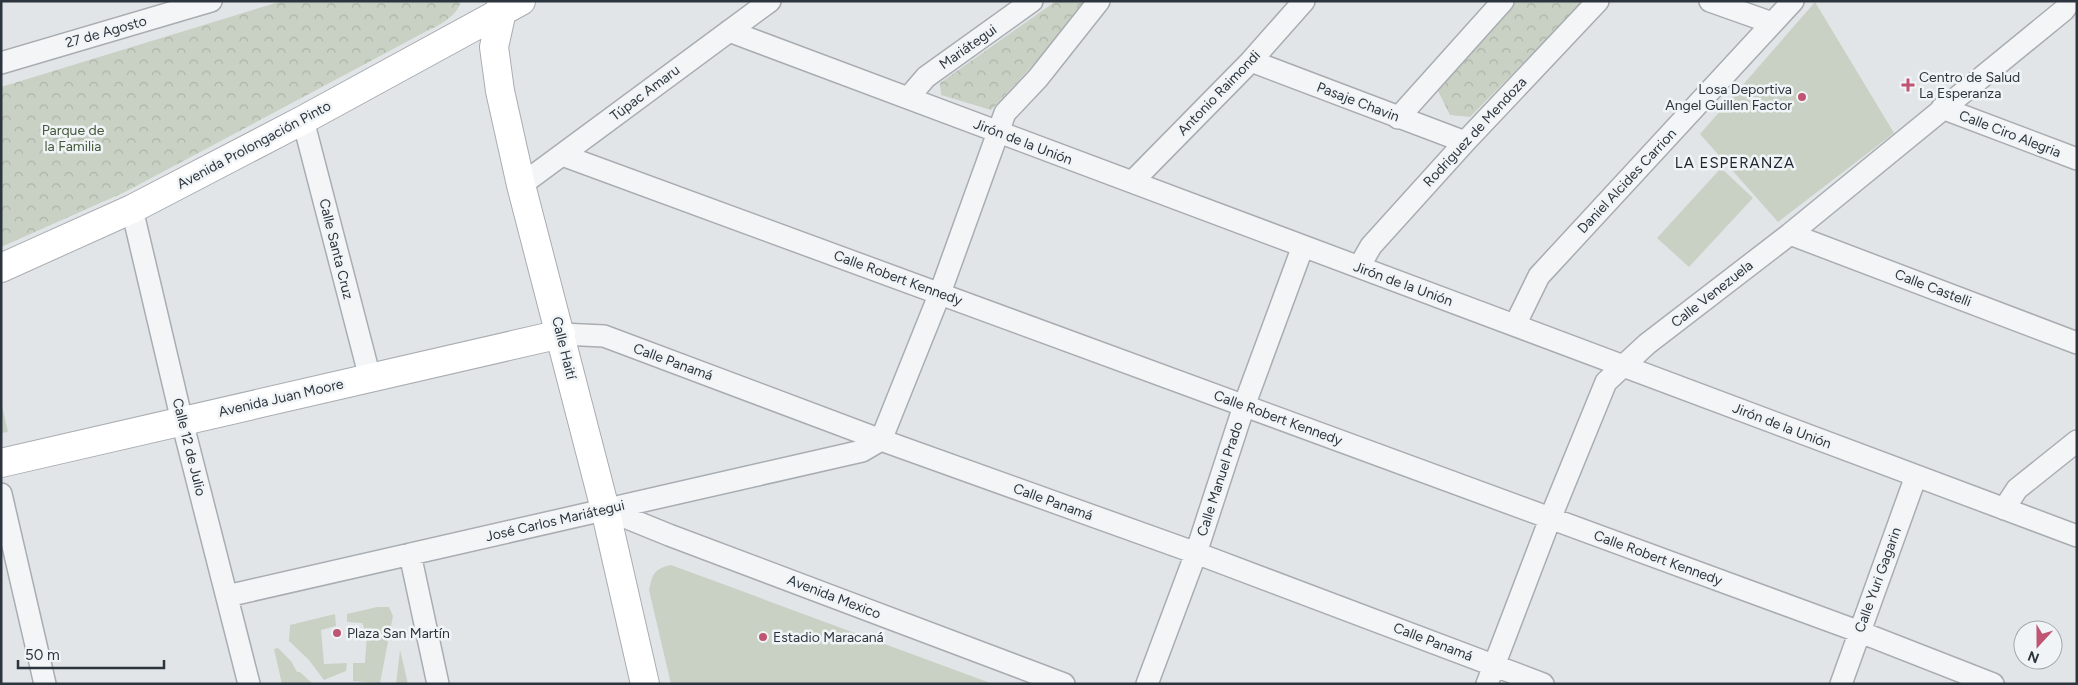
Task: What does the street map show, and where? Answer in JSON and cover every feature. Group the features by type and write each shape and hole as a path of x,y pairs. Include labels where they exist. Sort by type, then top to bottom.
{"street":[{"name":"27 de Agosto","path":"1,62 211,1"},
{"name":"Túpac Amaru","path":"521,185 770,1"},
{"name":"Mariátegui","path":"908,98 926,77 1032,1"},
{"path":"880,440 940,294 1005,113 1038,78 1099,1"},
{"name":"Antonio Raimondi","path":"1132,182 1251,61 1304,1"},
{"path":"1398,118 1503,1"},
{"name":"Rodriguez de Mendoza","path":"1359,267 1370,246 1598,1"},
{"path":"1710,1 1772,23"},
{"name":"Daniel Alcides Carrion","path":"1515,326 1539,276 1793,1"},
{"name":"Calle Venezuela","path":"1490,675 1550,519 1606,382 1647,344 1790,234 2064,10 2070,1"},
{"name":"Avenida Prolongación Pinto","path":"1,268 132,209 303,120 508,5"},
{"name":"Calle Haití","path":"508,5 494,47 500,92 521,185 605,509 646,684"},
{"name":"Jirón de la Unión","path":"729,31 2077,536"},
{"name":"Pasaje Chavin","path":"1251,61 1465,142"},
{"name":"Calle Ciro Alegria","path":"1942,108 2077,159"},
{"name":"Calle Santa Cruz","path":"303,120 370,378"},
{"name":"Calle Robert Kennedy","path":"562,155 1860,632 1993,684"},
{"name":"Calle 12 de Julio","path":"132,209 182,421 249,684"},
{"name":"Calle Castelli","path":"1790,234 2077,343"},
{"name":"Calle Manuel Prado","path":"1147,684 1196,553 1244,406 1303,246"},
{"name":"Avenida Juan Moore","path":"1,463 560,334"},
{"name":"Calle Panamá","path":"560,334 604,336 880,440 1196,553 1490,675 1543,684"},
{"name":"José Carlos Mariátegui","path":"226,596 862,451 880,440"},
{"path":"2004,508 2017,488 2077,441"},
{"name":"Calle Yuri Gagarin","path":"1841,684 1916,476"},
{"path":"1,494 45,684"},
{"name":"Avenida Mexico","path":"605,509 1064,684"},
{"path":"410,554 438,684"}],"green space":[{"name":"Parque de la Familia","path":"282,1 461,1 456,12 436,27 125,192 1,247 1,87"},
{"path":"1056,1 1093,1 991,110 941,95 940,83"},
{"path":"1515,1 1584,1 1470,117 1450,115 1437,89"},
{"name":"Losa Deportiva Angel Guillen Factor","path":"1815,2 1894,133 1778,222 1700,134"},
{"path":"1721,168 1753,198 1689,267 1657,238"},
{"path":"1,402 8,432 1,433"},
{"name":"Estadio Maracaná","path":"671,565 993,684 671,684 649,590 655,573 661,568"},
{"path":"377,607 389,607 393,616 380,683 353,681 353,663 365,663 367,634 362,623 347,622 347,614"},
{"path":"335,614 336,626 321,630 324,664 347,663 346,671 324,680 309,660 289,641 290,625"},
{"path":"278,648 291,661 297,672 300,672 313,684 282,684 274,649"},
{"path":"400,650 408,684 396,684"}],"place":[{"name":"Centro de Salud La Esperanza","path":"1908,85"},
{"name":"Losa Deportiva Angel Guillen Factor","path":"1802,97"},
{"name":"Plaza San Martín","path":"337,633"},
{"name":"Estadio Maracaná","path":"763,637"}],"district":[{"name":"LA ESPERANZA","path":"1735,163"}]}
